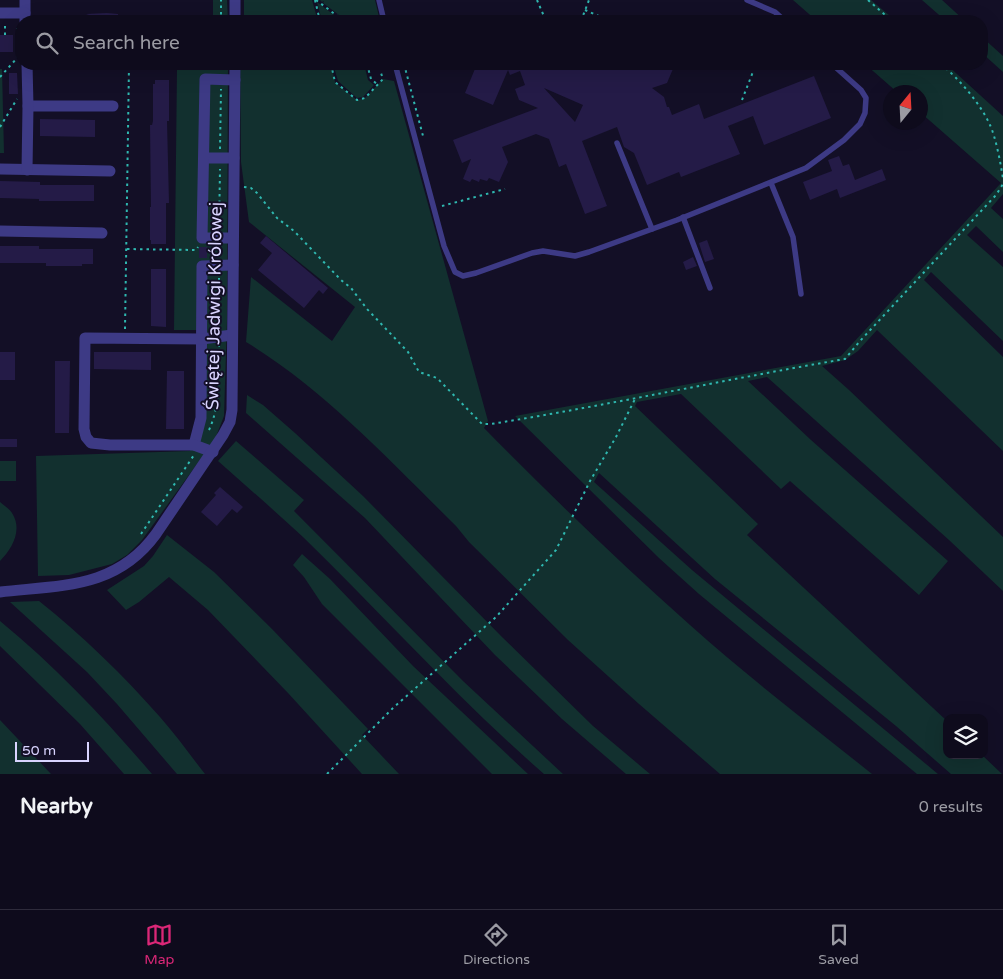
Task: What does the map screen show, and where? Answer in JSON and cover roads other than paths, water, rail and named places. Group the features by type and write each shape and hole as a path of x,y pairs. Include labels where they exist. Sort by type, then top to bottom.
{"street":[{"path":"25,0 25,15"},
{"path":"235,0 235,15"},
{"path":"23,70 28,106 27,170"},
{"name":"Świętej Jadwigi Królowej","path":"0,592 89,581 120,568 147,547 212,452 230,422 232,410 235,70"},
{"path":"233,238 202,238 205,79 235,80"},
{"path":"28,106 112,106"},
{"path":"204,158 234,158"},
{"path":"0,169 110,171"},
{"path":"0,231 102,233"},
{"path":"197,446 201,418 202,266 233,265"},
{"path":"212,452 197,446 91,443 86,437 84,429 85,338 202,339 232,335"}],"lane":[{"path":"748,0 778,15"},
{"path":"379,1 382,15"},
{"path":"397,70 444,246 455,272 463,276 532,252 543,251 575,256 652,229 806,168 844,140 860,124 865,113 866,98 862,90 839,70"},
{"path":"617,142 652,229"},
{"path":"771,182 793,237 801,294"},
{"path":"682,217 710,288"}]}
